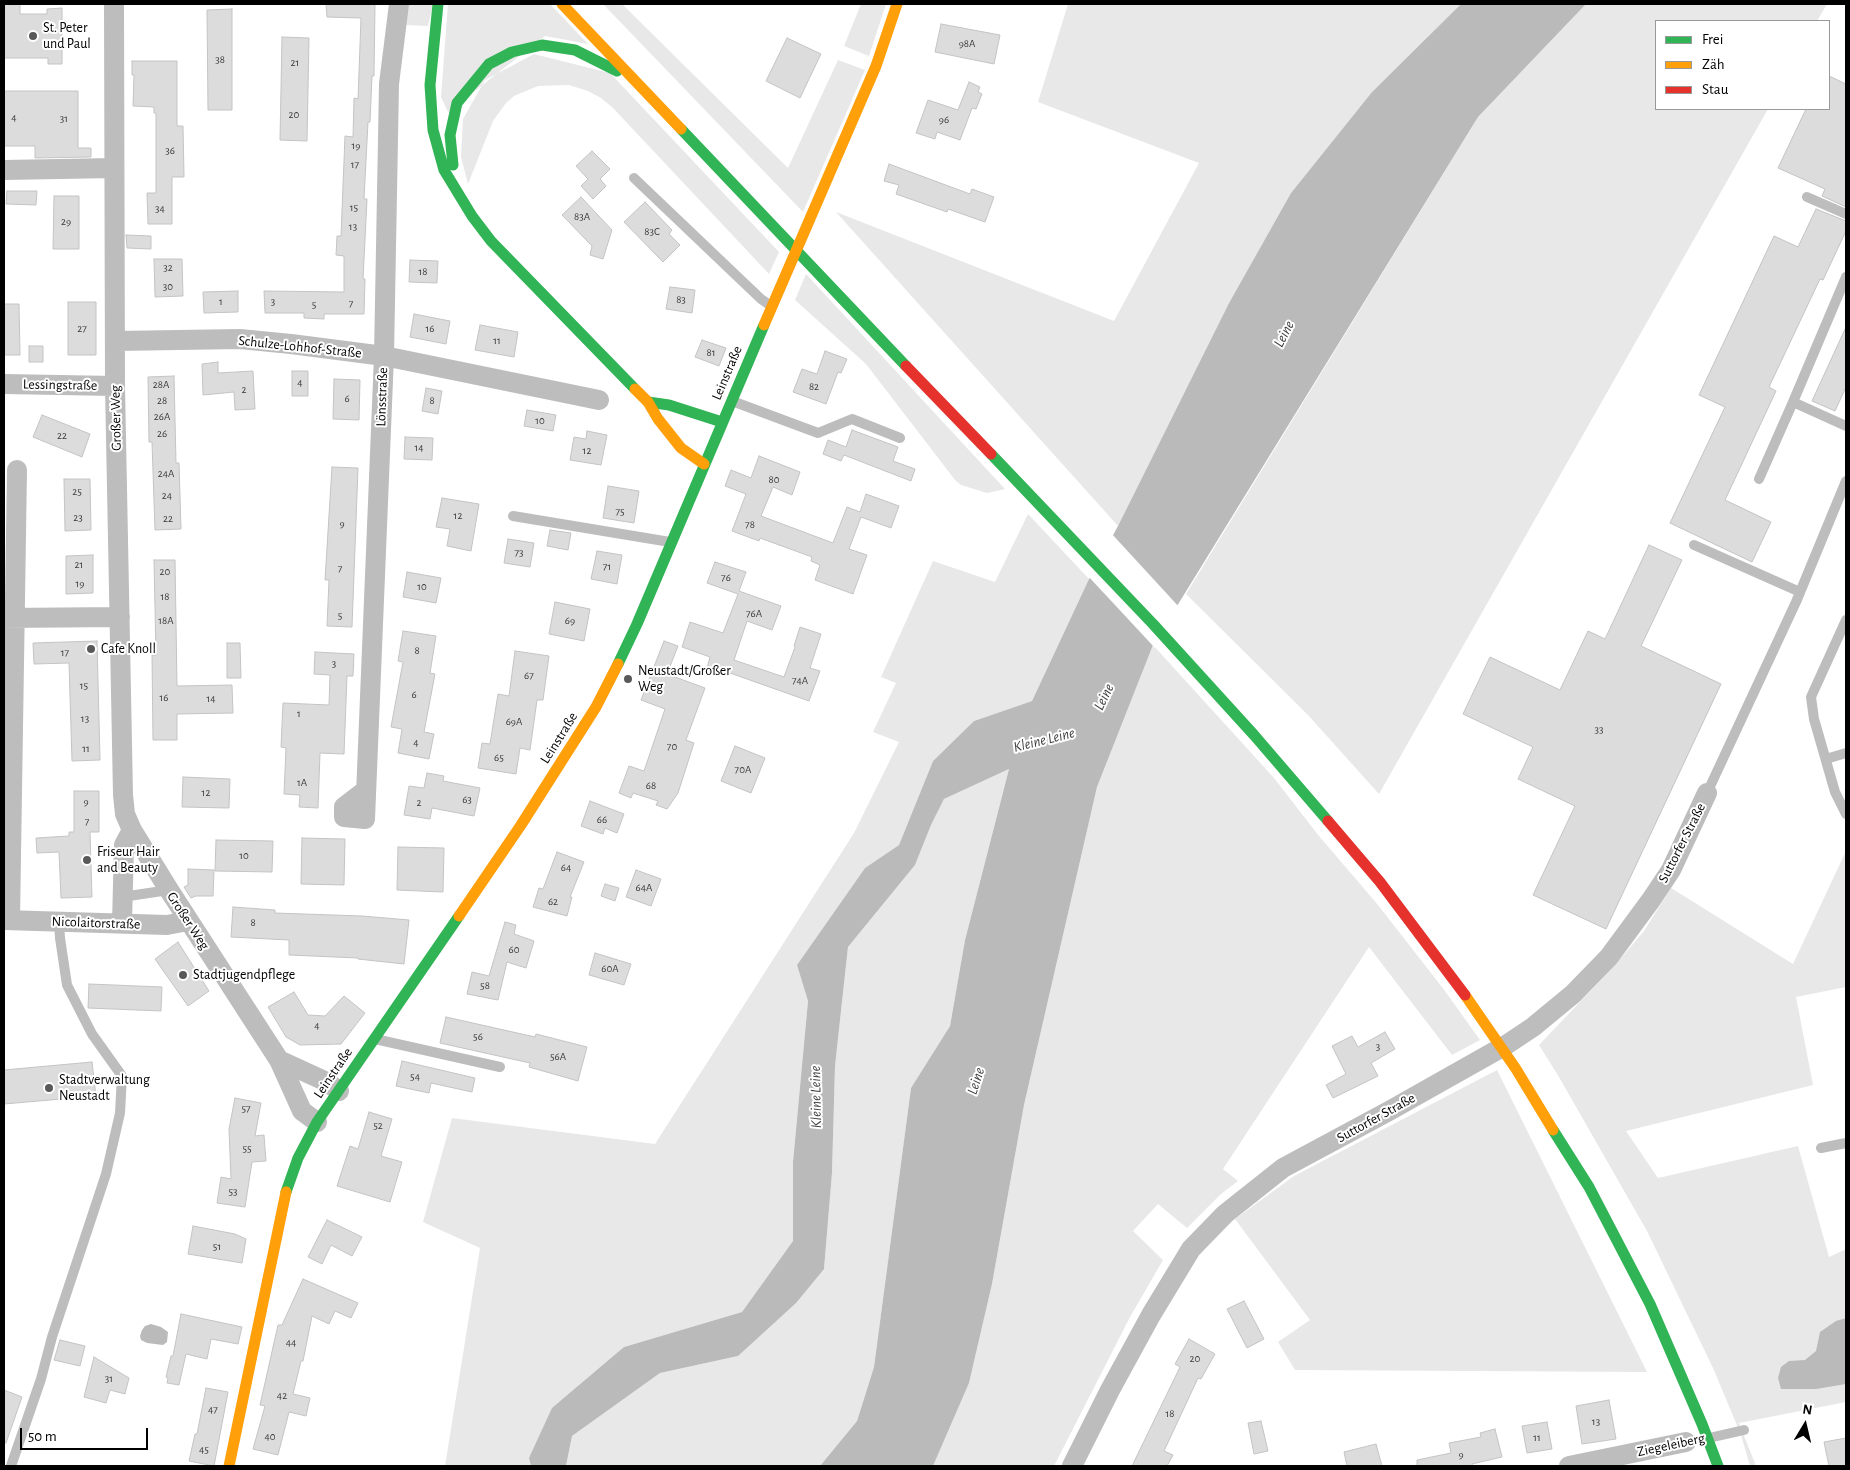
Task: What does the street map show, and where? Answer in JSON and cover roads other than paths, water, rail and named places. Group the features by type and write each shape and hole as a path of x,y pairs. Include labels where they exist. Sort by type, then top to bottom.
{"main road":[{"path":"438,4 430,86 433,130 444,170 472,216 505,255 648,402 658,419 681,448 704,464"},
{"path":"562,4 834,292 1159,631 1254,735 1380,882 1476,1010 1516,1069 1598,1204 1650,1304 1702,1424 1718,1466"},
{"name":"Leinstraße","path":"229,1466 286,1194 298,1158 318,1122 521,825 596,707 637,624 876,66 897,4"},
{"path":"472,216 454,166 450,135 457,103 489,64 512,52 542,45 575,50 634,79"},
{"path":"794,222 813,243"},
{"path":"648,402 669,405 722,422"},
{"path":"1508,1026 1525,1050"},
{"path":"1720,1420 1730,1446"}],"street":[{"name":"Großer Weg","path":"114,4 116,386 123,796 125,814 132,830 188,921 279,1060 302,1111 318,1122"},
{"name":"Lönsstraße","path":"366,790 384,356 390,84 399,4"},
{"path":"4,170 114,168"},
{"name":"Schulze-Lohhof-Straße","path":"116,341 240,340 291,344 384,356 599,400"},
{"name":"Lessingstraße","path":"4,384 116,386"},
{"path":"7,920 10,618 16,470"},
{"path":"10,618 120,617"},
{"name":"Suttorfer Straße","path":"1072,1466 1110,1390 1151,1315 1191,1249 1225,1214 1283,1168 1506,1045 1533,1027 1573,994 1609,957 1652,900 1671,870 1707,793"},
{"path":"122,923 124,845 132,830"},
{"name":"Nicolaitorstraße","path":"7,920 167,925 188,921"},
{"path":"279,1060 327,1082 339,1091"},
{"name":"Ziegeleiberg","path":"1569,1466 1686,1442"}],"lane":[{"path":"634,178 761,299 772,306"},
{"path":"1807,197 1846,214"},
{"path":"1759,479 1846,277"},
{"path":"731,401 818,433 852,419 900,438"},
{"path":"1793,402 1846,426"},
{"path":"1707,793 1800,592 1846,481"},
{"path":"513,516 672,542"},
{"path":"1694,545 1800,592"},
{"path":"1846,620 1811,697 1814,719 1835,792 1846,814"},
{"path":"1826,758 1846,753"},
{"path":"122,898 169,890"},
{"path":"11,1466 41,1379 52,1337 106,1174 120,1113 122,1076 92,1034 67,985 59,922"},
{"path":"374,1039 500,1067"},
{"path":"1821,1148 1846,1143"},
{"name":"Ziegeleiberg","path":"1686,1442 1744,1430"}],"water":[{"path":"1461,4 1586,4 1478,117 1153,645 1097,787 1024,1105 992,1284 969,1383 933,1466 820,1466 857,1421 874,1367 911,1088 950,1026 965,940 1009,769 944,799 915,865 848,947 835,1066 832,1173 824,1269 796,1303 738,1356 660,1373 572,1436 566,1466 531,1466 529,1458 552,1408 624,1347 742,1312 793,1241 793,1162 808,1001 797,965 865,868 899,845 933,761 974,721 1032,701 1089,579 1118,526 1229,303 1291,193 1372,92"},
{"path":"1846,1318 1846,1384 1816,1389 1781,1389 1778,1378 1781,1367 1789,1361 1805,1360 1816,1351 1820,1332 1836,1321"},
{"path":"151,1324 161,1327 168,1332 167,1342 163,1345 147,1343 141,1340 142,1330 145,1326"}],"place":[{"name":"St. Peter und Paul","path":"33,36"},
{"name":"Cafe Knoll","path":"91,649"},
{"name":"Neustadt/Großer Weg","path":"628,679"},
{"name":"Friseur Hair and Beauty","path":"87,860"},
{"name":"Stadtjugendpflege","path":"183,975"},
{"name":"Stadtverwaltung Neustadt","path":"49,1088"}],"water label":[{"name":"Leine","path":"1284,334"},
{"name":"Leine","path":"1104,697"},
{"name":"Kleine Leine","path":"1044,740"},
{"name":"Leine","path":"976,1081"},
{"name":"Kleine Leine","path":"816,1097"}]}
